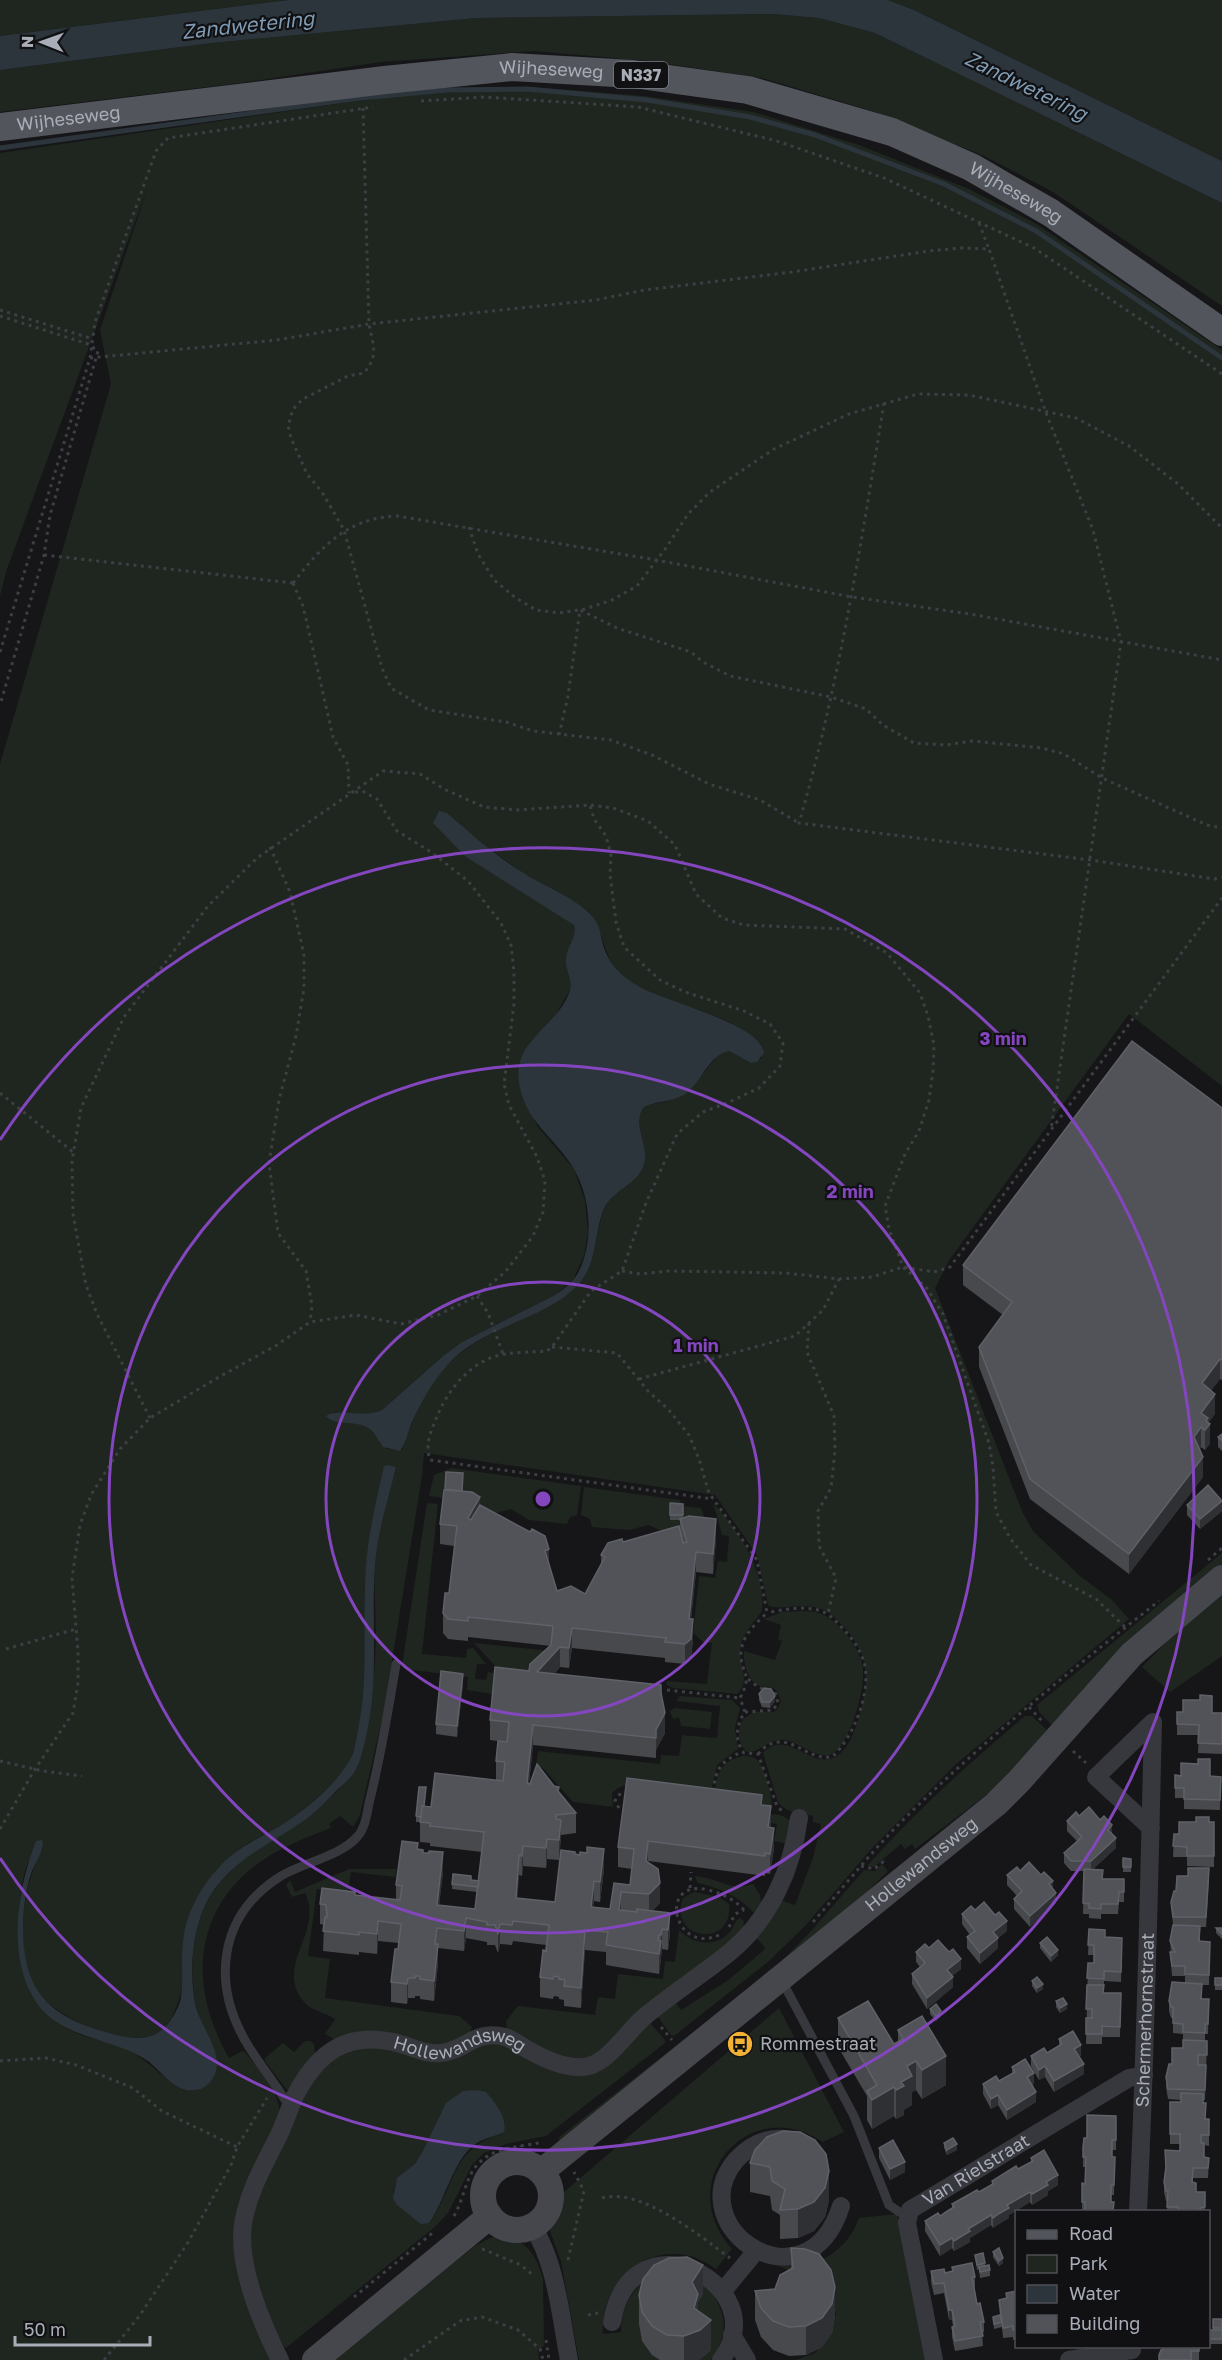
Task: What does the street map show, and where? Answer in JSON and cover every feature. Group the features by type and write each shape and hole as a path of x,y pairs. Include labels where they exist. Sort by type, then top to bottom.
{"main road":[{"name":"Wijheseweg","path":"0,126 512,67 633,74 748,90 892,132 971,167 1051,213 1222,332"},
{"name":"Hollewandsweg","path":"538,2155 781,1978 996,1804 1132,1654 1213,1571"},
{"path":"538,2155 551,2191 550,2201 541,2220 521,2230 509,2229 498,2224 484,2205 483,2192 487,2180 495,2170 506,2164 538,2155"},
{"path":"315,2360 462,2224 490,2216"}],"street":[{"name":"Schermerhornstraat","path":"1138,2210 1144,2075 1151,1828 1153,1722 1096,1777 1151,1828"},
{"name":"Hollewandsweg","path":"280,2360 261,2317 250,2280 243,2243 243,2226 247,2205 256,2182 300,2086 324,2058 335,2048 358,2038 380,2039 441,2053 478,2037 495,2035 508,2038 535,2054 556,2062 574,2066 590,2066 614,2049 633,2027 670,1996 730,1952 758,1923 784,1878 800,1818"},
{"name":"Van Rielstraat","path":"934,2360 907,2217 912,2208 1129,2078 1144,2075"},
{"path":"799,2140 776,2138 758,2143 743,2152 732,2166 724,2185 723,2203 731,2229 743,2243 756,2251 776,2257 796,2256 811,2250 825,2239 835,2225 841,2206"},
{"path":"532,2226 549,2262 569,2360"},
{"path":"723,2291 756,2251"},
{"path":"612,2322 620,2295 629,2283 651,2268 663,2265 682,2265 697,2270 710,2278 723,2291 731,2313 732,2335 726,2354 721,2360"},
{"path":"732,2335 747,2360"},
{"path":"1069,2360 1132,2352"}],"lane":[{"path":"290,2108 249,2047 234,2014 226,1979 230,1937 240,1914 264,1887 297,1867 344,1848 358,1837 374,1784 396,1664"},
{"path":"781,1978 854,2116 889,2205 907,2217"}],"path":[{"path":"415,102 485,96 638,106 777,141 884,178 1035,248 1222,374"},
{"path":"0,652 90,358 95,322 156,151 168,138 382,105"},
{"path":"363,108 369,324 374,352 373,362 364,373 348,376 303,399 293,409 288,426 307,474 322,492 344,530 382,668 391,688 429,710 506,722 533,731 611,740 652,755 709,784 760,800 799,823 1090,860 1215,879 1222,877"},
{"path":"978,222 1046,413 1093,530 1121,642 1051,1130"},
{"path":"90,358 277,340 369,324 596,300 645,290 792,272 928,251 989,249"},
{"path":"0,310 93,339"},
{"path":"0,316 93,346 98,351 50,515 44,555 0,705"},
{"path":"469,527 478,554 494,580 516,598 536,610 567,612 585,609 612,600 637,586 688,514 718,486 774,449 849,414 918,394 969,395 1076,418 1129,446 1178,484 1222,528"},
{"path":"799,823 823,736 852,597 884,403"},
{"path":"293,583 316,554 344,530 380,517 397,516 656,560 852,597 970,614 1222,660"},
{"path":"44,555 293,583"},
{"path":"293,583 303,606 333,737 348,765 349,793"},
{"path":"559,735 572,676 580,610 617,628 691,652 703,662 730,676 831,697 866,709 883,724 915,743 946,745 972,741 1042,748 1064,754 1102,778 1207,825 1222,828"},
{"path":"150,1418 97,1314 86,1285 73,1214 74,1152 81,1108 124,1017 208,906 270,847 383,771 420,774 444,789 484,807 517,810 590,805 613,808 648,820 675,845 696,894 723,918 744,925 845,929 887,953 920,993 934,1045 929,1100 920,1131 905,1154 885,1206 889,1229 903,1267 926,1287 943,1314 989,1443 996,1512 1010,1538 1031,1565 1096,1599 1125,1627"},
{"path":"0,1829 35,1768 73,1713 78,1683 72,1578 80,1525 91,1495 120,1449 150,1418 278,1345 310,1322 356,1315 401,1324 438,1315 477,1296 506,1271 532,1236 543,1212 545,1181 537,1157 509,1105 504,1084 514,1004 514,972 511,945 501,923 468,881 431,852 397,831 377,799 362,791 349,793"},
{"path":"590,805 594,819 606,836 611,855 610,875 616,922 624,947 660,980 685,992 744,1011 770,1024 783,1043 780,1066 759,1088 727,1104 702,1112 677,1134 646,1203 622,1271 591,1291 547,1351 503,1354 487,1360 472,1370 446,1396 429,1437 427,1453 430,1460 713,1499"},
{"path":"270,847 290,892 304,955 304,988 296,1036 279,1100 269,1163 278,1233 306,1271 312,1306 310,1322"},
{"path":"622,1271 640,1274 668,1271 786,1273 839,1279 872,1277 903,1267 934,1272 950,1267 1222,898"},
{"path":"0,1093 74,1152"},
{"path":"639,1379 795,1336 823,1310 839,1279"},
{"path":"477,1296 488,1313 503,1354"},
{"path":"809,1323 807,1352 834,1416 835,1450 831,1488 818,1511 819,1546 836,1578 828,1614"},
{"path":"552,1347 617,1353 655,1399 680,1422 689,1435 706,1487 757,1560 767,1613"},
{"path":"1213,1571 1222,1548"},
{"name":"Hollewandsweg","path":"808,1928 888,1836 958,1768 1164,1596"},
{"path":"745,1712 773,1710 778,1703 776,1694 758,1687 748,1678 742,1659 742,1646 752,1628 767,1613 804,1609 828,1614 852,1639 864,1664 864,1694 855,1726 838,1751 829,1758 782,1742 767,1746 758,1754 747,1754 742,1751 738,1742 737,1731 745,1712 740,1698 748,1678"},
{"path":"6,1649 76,1629"},
{"path":"667,1690 740,1698"},
{"path":"712,1796 717,1769 725,1760 742,1751"},
{"path":"758,1754 776,1809 800,1818"},
{"path":"0,1761 82,1776"},
{"path":"619,1808 615,1801 618,1795 622,1792 634,1793"},
{"path":"690,1888 691,1872"},
{"path":"744,1910 738,1911 725,1932 710,1939 695,1937 683,1928 676,1910 680,1896 690,1888 700,1888 728,1897 744,1910 758,1923"},
{"path":"0,2061 46,2058 76,2065 134,2088 162,2110 237,2146"},
{"path":"104,2360 140,2316 187,2244 231,2165 237,2146 276,2084"},
{"path":"462,2224 471,2174 481,2160 494,2152 538,2155 575,2173 584,2191 566,2265"},
{"path":"602,2198 612,2195 639,2201 676,2218 743,2267"},
{"path":"447,2221 462,2224 481,2249 521,2265 537,2280"},
{"path":"352,2299 439,2228"},
{"path":"404,2360 460,2321 482,2317 518,2330 541,2352 543,2360"},
{"path":"546,2336 549,2360"},
{"path":"541,2352 547,2351"}],"green space":[{"path":"0,0 289,0 0,36"},
{"path":"888,0 1222,0 1222,161 914,10"},
{"path":"773,14 819,18 875,33 1222,203 1222,306 1053,192 984,156 872,111 762,78 648,61 533,51 381,62 240,83 0,112 0,70 212,43 477,18"},
{"path":"532,87 644,96 754,112 859,145 969,189 1035,223 1222,350 1222,1086 1129,1014 950,1259 935,1288 1022,1511 1033,1531 1080,1576 1112,1600 1129,1619 955,1765 874,1846 805,1926 769,1961 674,2036 658,2017 659,2011 673,1999 681,2010 727,1981 764,1950 765,1947 755,1937 780,1900 795,1905 813,1858 821,1824 813,1822 813,1816 790,1811 778,1802 763,1753 772,1746 781,1744 817,1758 835,1757 843,1751 855,1728 865,1692 866,1678 861,1653 845,1628 825,1610 806,1606 773,1607 768,1605 757,1555 715,1495 424,1453 384,1710 360,1815 353,1827 340,1816 329,1824 331,1828 283,1848 256,1865 235,1885 219,1906 209,1930 204,1955 203,1980 208,2006 216,2032 229,2058 242,2051 245,2052 267,2080 279,2104 280,2113 242,2204 270,2360 0,2360 0,764 111,384 100,330 149,184 7,569 0,596 0,153 385,97","holes":["474,837 523,873 586,910 597,926 611,962 634,985 735,1025 761,1044 762,1058 751,1063 729,1051 724,1053 716,1058 701,1076 679,1096 644,1107 639,1120 645,1153 643,1168 609,1201 605,1208 592,1260 579,1284 559,1300 479,1340 452,1360 425,1395 402,1450 388,1449 369,1429 360,1424 348,1422 333,1412 364,1415 382,1410 462,1342 555,1295 573,1280 584,1256 588,1233 585,1201 574,1169 538,1127 523,1099 529,1043 554,1018 571,988 566,960 575,936 574,924 466,857","384,1467 396,1468 377,1544 374,1669 359,1762 350,1778 333,1795 315,1811 240,1863 210,1897 197,1930 192,1976 197,2009 214,2050 215,2067 213,2077 184,2090 128,2050 76,2033 60,2024 36,2000 29,1986 20,1953 19,1912 26,1868 44,1846 30,1880 23,1919 25,1958 38,1992 63,2014 100,2031 139,2038 155,2034 167,2025 174,2014 184,1982 198,1897 206,1884 236,1852 251,1841 287,1822 325,1791 346,1767 355,1748 364,1702 364,1604 368,1553"]},
{"path":"451,1468 581,1486 577,1515 570,1517 567,1524 529,1520 511,1509 484,1516 470,1501 429,1496 434,1475"},
{"path":"584,1487 680,1500 682,1506 701,1508 711,1533 674,1537 649,1525 629,1530 592,1527 590,1519 581,1515"},
{"path":"427,1503 438,1504 422,1654 466,1658 467,1649 473,1648 486,1664 477,1664 475,1679 486,1680 488,1672 494,1673 502,1682 503,1686 493,1685 492,1694 467,1690 468,1677 405,1669 402,1666"},
{"path":"713,1503 749,1552 760,1581 762,1596 762,1611 741,1644 744,1683 737,1694 673,1688 667,1685 666,1681 707,1684 712,1643 703,1642 693,1633 699,1576 715,1578 718,1561 727,1562 729,1536 722,1535"},
{"path":"1222,1553 1222,1564 1147,1631 1052,1725 1039,1712 1037,1705"},
{"path":"1222,1595 1222,1656 1170,1692 1142,1667 1179,1629"},
{"path":"782,1612 819,1613 834,1622 848,1636 858,1652 863,1669 863,1682 852,1723 840,1748 832,1754 821,1755 785,1740 774,1741 757,1750 747,1752 741,1745 739,1736 743,1719 754,1712 774,1712 781,1701 776,1690 758,1685 750,1678 745,1664 744,1651 775,1660 782,1641 778,1639 781,1625 764,1619"},
{"path":"474,1643 550,1651 549,1663 510,1682"},
{"path":"680,1696 732,1700 740,1708 735,1728 738,1749 717,1765 711,1791 626,1785 612,1793 613,1807 573,1802 542,1767 538,1779 535,1776 538,1751 660,1764 661,1755 679,1756 682,1735 717,1738 720,1706 676,1701"},
{"path":"675,1708 712,1712 710,1729 681,1726 679,1717 673,1719 670,1711"},
{"path":"1025,1716 1032,1716 1047,1730 1007,1779 915,1849 912,1844 905,1849 901,1844 874,1867 867,1866 943,1788"},
{"path":"749,1756 759,1762 770,1790 771,1808 715,1789 717,1777 722,1768 730,1761"},
{"path":"775,1814 793,1822 788,1844 774,1841 777,1824 767,1822 769,1815"},
{"path":"882,1864 888,1871 823,1935 563,2145 558,2138 775,1968 864,1870 875,1871"},
{"path":"349,1869 397,1869 395,1877 351,1872 348,1893 317,1889 308,1956 330,1959 325,1998 459,2016 472,2027 470,2033 450,2046 334,2039 325,2034 335,2019 306,2004 297,1990 294,1977 309,1922 309,1907 305,1893 292,1897 286,1885 290,1880 295,1892"},
{"path":"695,1876 731,1886 753,1884 760,1895 762,1907 755,1914 729,1894 698,1883"},
{"path":"694,1892 719,1897 729,1904 728,1918 722,1928 712,1933 702,1934 692,1931 684,1923 681,1912 683,1898"},
{"path":"740,1918 744,1921 743,1928 734,1940 610,2045 588,2060 557,2056 507,2029 506,2021 518,2006 595,2015 598,1997 615,1999 618,1974 663,1979 665,1961 675,1962 679,1930 697,1941 717,1941 729,1933"},
{"path":"779,2008 844,2132 823,2142 795,2129 769,2128 746,2136 727,2152 714,2173 710,2197 715,2223 732,2249 716,2269 696,2258 676,2254 656,2256 638,2264 623,2276 612,2292 605,2312 603,2334 621,2332 626,2306 641,2284 707,2285 718,2304 724,2322 721,2340 711,2360 579,2360 561,2261 550,2231 557,2198"},
{"path":"650,2023 665,2040 665,2043 546,2136 506,2144 484,2153 472,2165 448,2213 436,2226 286,2348 275,2337 251,2260 248,2226 274,2155 316,2075 349,2047 395,2048 495,2041 573,2072","holes":["486,2092 505,2122 501,2134 484,2141 463,2159 429,2223 393,2193 399,2179 423,2153 441,2113"]},
{"path":"305,2041 314,2044 315,2055 289,2090 286,2089 265,2058 283,2043 294,2052"},
{"path":"897,2214 928,2360 796,2360 815,2353 830,2335 836,2314 824,2291 808,2278 774,2264 801,2266 814,2263 826,2258 846,2241 859,2218"},
{"path":"498,2236 515,2240 528,2249 537,2262 543,2279 544,2346 538,2350 539,2360 333,2360 475,2246"}],"water":[{"name":"Zandwetering","path":"289,0 888,0 914,10 1222,161 1222,203 875,33 819,18 773,14 477,18 212,43 0,70 0,36"},
{"path":"439,811 447,813 512,865 568,898 592,916 598,925 604,949 611,962 625,977 650,992 709,1014 746,1032 759,1042 764,1053 757,1062 751,1063 729,1051 722,1054 711,1062 694,1086 684,1095 644,1107 639,1120 645,1153 643,1168 634,1180 609,1200 605,1207 592,1260 584,1277 560,1300 475,1342 453,1359 427,1393 400,1451 383,1447 368,1428 358,1424 334,1421 326,1416 382,1410 462,1342 558,1293 578,1273 587,1248 588,1235 587,1208 580,1182 568,1160 530,1112 520,1088 518,1071 521,1058 528,1046 556,1015 570,990 566,959 575,930 574,925 466,857 433,823"},
{"path":"384,1466 396,1467 376,1554 373,1691 367,1732 360,1758 352,1776 318,1809 304,1821 253,1853 226,1875 206,1904 194,1943 193,1986 196,2007 213,2047 217,2067 214,2077 206,2086 196,2090 186,2090 175,2085 148,2061 133,2053 70,2030 56,2022 43,2011 33,1997 20,1960 18,1940 20,1899 30,1859 36,1841 42,1840 41,1852 27,1887 23,1919 28,1968 40,1994 62,2014 99,2030 136,2038 152,2036 159,2032 172,2018 180,2002 186,1925 197,1897 208,1880 234,1853 280,1826 322,1794 348,1764 353,1753 362,1707 367,1553"},
{"path":"463,2091 486,2092 497,2106 504,2121 504,2132 477,2143 467,2152 460,2161 435,2214 429,2223 421,2224 397,2205 393,2198 397,2178 415,2164 446,2103"}],"building":[{"path":"1132,1041 1222,1108 1222,1360 1220,1359 1202,1383 1215,1394 1201,1413 1208,1418 1206,1421 1210,1424 1205,1430 1201,1427 1194,1437 1203,1457 1129,1554 1030,1479 979,1347 1012,1302 963,1265"},
{"path":"446,1472 463,1473 462,1491 445,1489"},
{"path":"1208,1485 1222,1501 1200,1519 1187,1505"},
{"path":"444,1490 472,1492 480,1497 468,1518 471,1520 480,1505 530,1532 532,1529 545,1536 549,1549 545,1551 557,1591 571,1586 585,1594 605,1557 601,1555 608,1543 622,1539 623,1542 679,1526 683,1543 687,1542 680,1519 689,1516 716,1519 713,1554 696,1552 689,1619 693,1619 691,1639 685,1644 665,1642 666,1638 572,1628 569,1648 560,1647 537,1672 661,1685 665,1713 656,1730 656,1738 533,1725 527,1783 530,1784 537,1764 554,1786 559,1787 558,1791 576,1813 556,1815 556,1819 561,1820 559,1840 547,1839 546,1848 523,1846 522,1856 519,1855 516,1898 555,1902 561,1850 580,1855 580,1852 587,1853 587,1847 604,1849 600,1882 594,1881 591,1907 610,1909 614,1883 630,1885 634,1849 618,1847 627,1778 762,1795 761,1805 771,1806 768,1827 774,1828 770,1854 765,1853 765,1856 648,1841 646,1861 658,1869 660,1883 649,1894 621,1892 619,1910 637,1912 637,1909 670,1913 668,1930 662,1929 659,1935 658,1940 661,1941 659,1954 606,1945 608,1932 585,1930 581,1988 564,1986 565,1980 559,1977 554,1976 553,1979 540,1977 549,1925 513,1921 512,1925 500,1924 498,1933 495,1925 487,1925 487,1922 466,1918 464,1931 437,1928 435,1944 438,1944 434,1981 415,1976 415,1978 408,1978 407,1984 391,1982 401,1924 378,1921 377,1934 359,1932 359,1935 323,1931 325,1917 327,1917 326,1905 320,1904 322,1888 355,1892 355,1895 400,1900 402,1886 396,1885 402,1841 418,1843 417,1849 423,1850 423,1853 443,1852 437,1905 475,1909 484,1832 430,1826 430,1823 420,1822 422,1806 431,1807 435,1773 503,1781 505,1762 496,1761 498,1741 507,1742 509,1722 490,1720 495,1667 529,1671 530,1664 551,1645 553,1626 468,1617 468,1621 448,1619 443,1613 445,1593 449,1593 457,1526 440,1524"},
{"path":"670,1503 683,1504 683,1515 670,1515"},
{"path":"441,1671 463,1674 457,1726 436,1724"},
{"path":"764,1688 771,1689 775,1696 770,1702 762,1702 759,1694"},
{"path":"1200,1695 1212,1696 1212,1713 1222,1713 1222,1744 1198,1743 1199,1725 1177,1724 1177,1712 1183,1712 1183,1700 1200,1700"},
{"path":"1198,1759 1210,1759 1210,1776 1221,1777 1220,1800 1184,1799 1184,1788 1175,1788 1175,1775 1181,1776 1181,1763 1198,1764"},
{"path":"419,1787 426,1787 421,1817 416,1816"},
{"path":"1089,1807 1100,1820 1104,1816 1112,1825 1108,1830 1116,1838 1091,1861 1071,1861 1064,1853 1082,1837 1067,1821 1076,1812 1079,1816"},
{"path":"1196,1817 1209,1817 1209,1822 1214,1822 1214,1856 1187,1856 1187,1847 1173,1846 1174,1834 1179,1834 1179,1822 1196,1822"},
{"path":"1123,1858 1131,1859 1131,1867 1123,1867"},
{"path":"1029,1862 1041,1875 1044,1872 1053,1881 1049,1884 1056,1893 1030,1916 1014,1899 1022,1891 1007,1875 1017,1867 1020,1871"},
{"path":"1188,1868 1209,1868 1206,1917 1173,1917 1171,1902 1174,1891 1176,1891 1177,1876 1188,1876"},
{"path":"1084,1869 1103,1870 1102,1879 1124,1879 1124,1892 1119,1892 1118,1904 1101,1904 1101,1909 1089,1908 1089,1904 1083,1903"},
{"path":"453,1874 471,1876 471,1880 479,1881 478,1887 452,1884"},
{"path":"984,1902 995,1915 999,1912 1007,1921 993,1932 998,1938 980,1953 967,1937 975,1931 962,1914 971,1906 975,1910"},
{"path":"1173,1925 1200,1926 1199,1941 1210,1942 1209,1975 1185,1974 1185,1966 1172,1966 1170,1952 1175,1952 1170,1941"},
{"path":"1089,1929 1105,1930 1105,1937 1122,1938 1121,1972 1104,1971 1104,1979 1087,1978 1088,1963 1094,1963 1094,1945 1088,1945"},
{"path":"1047,1937 1058,1950 1051,1956 1040,1943"},
{"path":"938,1940 949,1952 953,1949 961,1959 947,1970 953,1977 927,1998 912,1974 925,1963 916,1952 925,1944 929,1948"},
{"path":"1037,1977 1043,1984 1037,1988 1032,1981"},
{"path":"1215,1978 1222,1978 1222,1985 1215,1985"},
{"path":"1172,1982 1202,1984 1201,1999 1209,1999 1208,2024 1205,2024 1205,2033 1183,2032 1183,2024 1173,2023 1173,2007 1169,2001"},
{"path":"1087,1985 1104,1985 1103,1993 1121,1993 1120,2027 1102,2026 1102,2034 1086,2034 1086,2018 1092,2018 1092,2009 1086,2009"},
{"path":"1063,1998 1067,2004 1060,2008 1056,2001"},
{"path":"868,2001 894,2044 903,2039 898,2030 922,2016 946,2056 922,2070 916,2061 907,2066 912,2076 901,2082 904,2086 896,2090 894,2087 872,2100 867,2091 877,2085 838,2018"},
{"path":"936,2004 941,2011 936,2016 930,2009"},
{"path":"1073,2031 1081,2045 1074,2049 1084,2064 1054,2081 1045,2066 1039,2070 1031,2056 1044,2048 1047,2053 1062,2044 1059,2039"},
{"path":"1183,2040 1207,2041 1207,2055 1198,2055 1198,2065 1206,2065 1205,2090 1168,2089 1166,2077 1169,2064 1172,2064 1172,2048 1183,2048"},
{"path":"1025,2059 1034,2073 1027,2077 1036,2092 1007,2110 998,2095 991,2099 983,2084 996,2076 999,2081 1015,2072 1012,2067"},
{"path":"1181,2093 1203,2094 1203,2103 1206,2103 1205,2119 1209,2119 1209,2135 1201,2135 1201,2143 1204,2143 1204,2157 1209,2158 1208,2168 1193,2168 1192,2182 1196,2183 1196,2192 1205,2192 1205,2207 1200,2210 1178,2210 1178,2207 1167,2207 1168,2191 1166,2191 1164,2182 1165,2150 1180,2151 1180,2134 1170,2134 1170,2102 1181,2102"},
{"path":"1087,2115 1116,2116 1116,2140 1112,2140 1112,2157 1115,2157 1114,2185 1111,2185 1113,2210 1085,2210 1085,2202 1082,2202 1086,2157 1083,2157 1083,2147 1084,2138 1087,2138"},
{"path":"783,2131 800,2132 815,2140 826,2154 829,2171 825,2188 814,2202 798,2209 780,2210 785,2189 772,2181 770,2167 750,2163 755,2150 767,2137"},
{"path":"953,2138 957,2144 947,2150 944,2143"},
{"path":"893,2140 905,2162 890,2169 879,2148"},
{"path":"1044,2150 1058,2175 1046,2182 1048,2185 1007,2205 1009,2208 993,2218 991,2215 954,2241 952,2238 940,2245 925,2221 938,2213 940,2216 954,2207 952,2204 993,2184 992,2181 1016,2166 1018,2169 1033,2161 1031,2158"},
{"path":"791,2248 805,2249 819,2254 831,2270 835,2287 832,2304 822,2318 806,2326 789,2327 773,2321 761,2308 755,2291 775,2289 780,2275 793,2268"},
{"path":"999,2248 1003,2258 999,2261 993,2252"},
{"path":"983,2253 985,2263 977,2265 975,2255"},
{"path":"687,2257 703,2265 692,2282 698,2294 694,2308 711,2320 700,2330 684,2336 667,2335 652,2326 642,2312 639,2295 643,2279 654,2265 669,2258"},
{"path":"972,2263 977,2304 980,2303 984,2322 980,2322 983,2336 955,2341 952,2310 949,2310 944,2283 934,2284 931,2271 944,2269 945,2273 953,2271 952,2267"},
{"path":"989,2265 990,2270 980,2272 979,2267"},
{"path":"1015,2291 1015,2330 1013,2330 1013,2326 1003,2328 999,2300 1007,2298 1006,2293"},
{"path":"1000,2315 1002,2322 994,2324 993,2317"},
{"path":"1213,2319 1222,2319 1222,2328 1213,2328"},
{"path":"1210,2330 1222,2330 1222,2339 1210,2339"},
{"path":"1163,2348 1199,2348 1199,2351 1191,2351 1191,2360 1159,2360 1161,2350"}],"waterway":[{"path":"0,148 360,98 448,90 527,89 647,100 750,117 815,135 944,184 1036,231 1222,358"}],"place":[{"name":"Rommestraat","path":"740,2044"}]}
